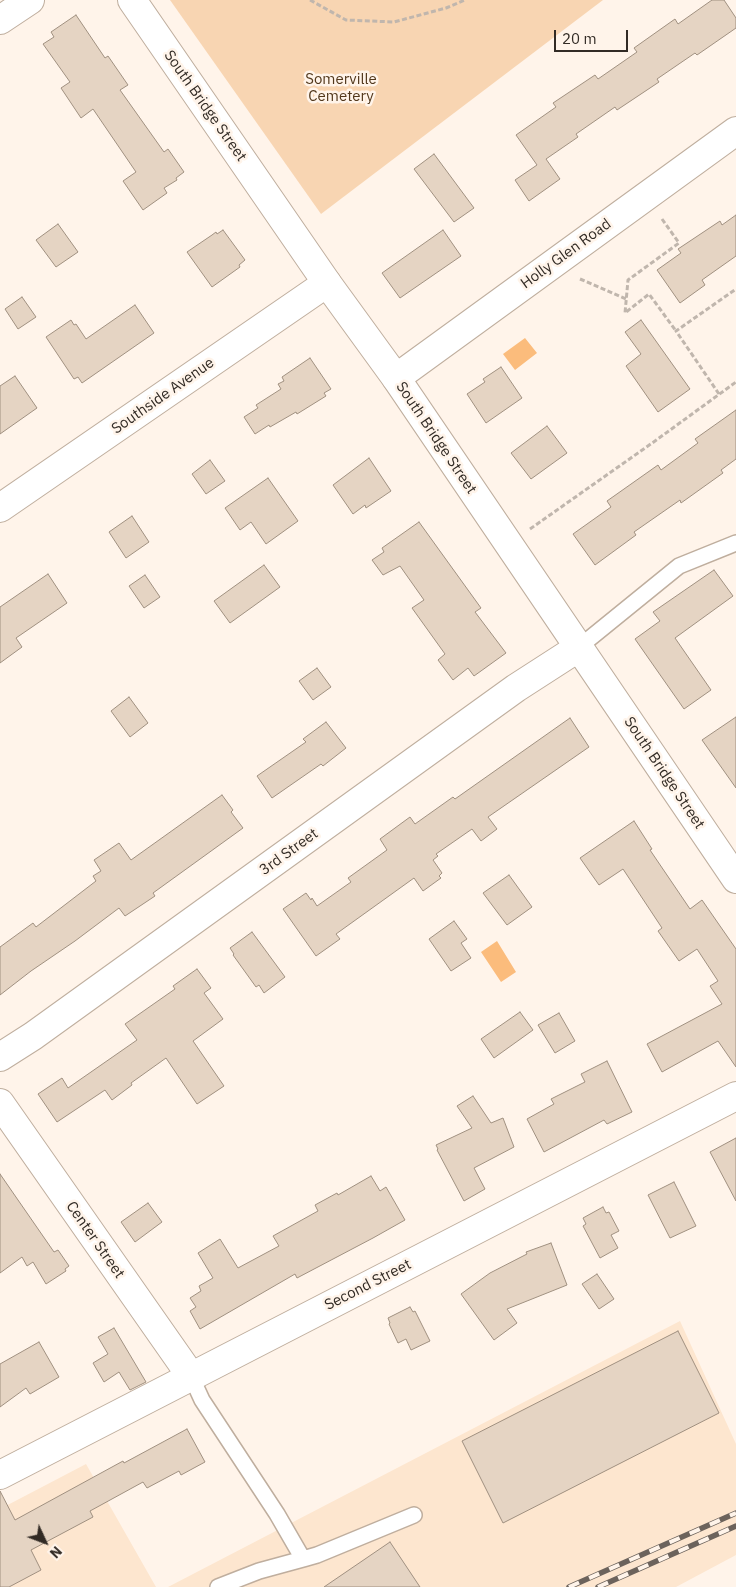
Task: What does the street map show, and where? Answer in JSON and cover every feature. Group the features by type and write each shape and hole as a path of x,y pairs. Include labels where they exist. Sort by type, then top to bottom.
{"street":[{"path":"0,20 30,0"},
{"name":"South Bridge Street","path":"132,0 327,283 396,378 736,878"},
{"name":"Holly Glen Road","path":"396,378 736,131"},
{"name":"Southside Avenue","path":"0,508 327,283"},
{"name":"3rd Street","path":"0,1058 516,688 578,648"},
{"name":"Second Street","path":"0,1475 736,1096"},
{"name":"Center Street","path":"0,1103 191,1376"}],"lane":[{"path":"578,648 679,566 736,543"},
{"path":"191,1376 202,1400 277,1514 303,1558"},
{"path":"218,1587 259,1571 316,1555 414,1515"}],"path":[{"path":"310,0 346,20 394,22 446,8 465,0"},
{"path":"662,219 679,243 628,280 625,313 649,294 719,394"},
{"path":"580,279 626,298"},
{"path":"676,331 736,289"},
{"path":"523,534 736,382"}],"shaded area":[{"path":"525,338 537,353 515,370 503,354"},
{"path":"497,941 516,972 501,982 481,952"},
{"path":"680,1321 736,1444 736,1555 676,1587 168,1587"},
{"path":"86,1464 156,1587 0,1587 0,1509"}],"green space":[{"name":"Somerville Cemetery","path":"170,0 603,0 321,214"}],"building":[{"path":"712,0 724,0 736,18 736,28 697,55 695,53 657,79 659,82 617,110 615,107 576,134 578,137 546,159 560,179 529,201 515,180 537,165 516,135 556,107 553,103 595,75 598,79 637,52 634,48 675,19 678,24"},
{"path":"76,15 105,58 108,56 128,85 120,90 164,152 168,149 184,172 176,178 177,180 164,188 167,193 143,210 123,181 136,172 93,109 81,118 61,88 70,82 43,44 54,37 51,32"},
{"path":"434,154 474,208 454,222 414,169"},
{"path":"736,215 736,256 702,280 705,285 680,303 657,270 681,253 678,249 720,221 722,225"},
{"path":"58,224 78,252 56,267 36,240"},
{"path":"223,230 245,260 239,265 240,267 212,287 187,252 216,232 217,234"},
{"path":"443,230 461,256 400,298 382,273"},
{"path":"22,297 36,317 18,329 5,309"},
{"path":"135,305 154,333 82,383 78,377 74,379 46,337 71,320 86,339"},
{"path":"641,320 690,389 658,412 626,366 641,354 625,332"},
{"path":"310,358 331,389 324,393 326,396 297,414 296,412 255,434 244,417 258,408 256,405 281,389 278,384 284,381 282,377"},
{"path":"501,367 522,398 486,423 467,394 485,382 483,379"},
{"path":"15,376 37,408 0,434 0,386"},
{"path":"736,410 736,459 721,470 723,473 681,503 680,500 634,532 636,535 595,565 573,534 611,507 607,501 658,465 661,470 698,443 695,439"},
{"path":"547,426 567,453 531,479 511,453"},
{"path":"369,458 391,491 366,508 365,505 353,514 333,485"},
{"path":"210,460 225,481 206,494 192,474"},
{"path":"268,478 298,521 266,544 251,522 240,530 225,508"},
{"path":"132,516 149,542 126,558 109,532"},
{"path":"419,522 481,608 475,612 506,653 474,676 468,668 453,680 438,660 445,654 412,608 424,600 400,566 383,575 372,560 384,552 382,548"},
{"path":"264,565 280,587 230,623 214,601"},
{"path":"714,570 733,596 675,638 711,690 684,709 635,639 660,621 653,612"},
{"path":"48,574 67,603 16,638 22,647 0,663 0,607"},
{"path":"145,575 160,597 144,608 129,586"},
{"path":"317,668 331,687 313,700 299,681"},
{"path":"129,697 148,723 130,737 111,711"},
{"path":"736,717 736,788 702,740"},
{"path":"570,718 589,747 488,817 497,829 481,841 472,829 436,854 438,856 433,860 442,873 439,876 441,878 423,891 414,878 336,934 340,939 316,956 283,909 306,893 317,906 351,882 348,878 387,850 380,839 410,817 415,824 453,797 455,799"},
{"path":"326,722 346,748 323,766 321,764 272,798 257,776 306,742 303,739"},
{"path":"222,795 233,810 231,812 243,828 153,893 155,896 125,916 119,908 0,995 0,947 33,923 36,927 96,881 93,876 101,871 94,860 119,843 131,860"},
{"path":"634,821 652,849 650,850 690,909 702,900 736,949 736,1067 718,1041 662,1072 647,1044 722,1004 710,986 718,981 697,949 679,961 658,931 662,928 623,869 599,885 580,858"},
{"path":"509,875 532,907 507,925 483,893"},
{"path":"454,921 467,939 461,943 471,958 451,971 429,939"},
{"path":"252,932 285,977 264,993 259,985 256,987 230,948"},
{"path":"197,969 211,988 204,993 223,1019 193,1041 224,1086 197,1104 166,1058 131,1083 132,1085 112,1100 105,1090 57,1122 38,1094 62,1078 68,1088 137,1040 125,1024 175,989 173,986"},
{"path":"520,1012 533,1030 494,1058 481,1039"},
{"path":"559,1013 575,1041 555,1053 538,1025"},
{"path":"607,1061 632,1112 607,1124 604,1120 544,1152 527,1119 554,1104 551,1099 585,1082 581,1074"},
{"path":"473,1096 491,1123 503,1118 514,1147 474,1168 485,1189 464,1201 436,1145 472,1128 457,1106"},
{"path":"736,1138 736,1201 710,1152"},
{"path":"0,1174 54,1252 58,1250 69,1266 65,1269 66,1271 46,1284 33,1262 27,1266 22,1257 0,1273"},
{"path":"371,1176 380,1191 386,1187 405,1220 297,1278 295,1274 200,1329 190,1311 196,1307 190,1298 201,1291 199,1286 213,1278 198,1253 220,1239 238,1268 279,1246 273,1236 318,1211 315,1205 337,1193 338,1195"},
{"path":"674,1182 696,1226 670,1238 648,1195"},
{"path":"148,1203 162,1222 135,1242 121,1222"},
{"path":"603,1207 606,1213 609,1212 619,1231 611,1235 618,1248 600,1258 583,1226 586,1224 583,1218"},
{"path":"551,1243 567,1285 507,1309 517,1323 494,1340 461,1294 490,1273 527,1254 526,1252"},
{"path":"597,1274 614,1299 599,1309 582,1284"},
{"path":"410,1307 413,1312 415,1311 430,1341 411,1350 406,1339 398,1343 388,1318"},
{"path":"114,1328 146,1382 130,1390 119,1372 104,1382 93,1363 108,1354 98,1337"},
{"path":"678,1331 719,1413 503,1523 462,1441"},
{"path":"39,1342 59,1377 30,1394 26,1388 0,1407 0,1364"},
{"path":"187,1429 205,1462 181,1475 179,1471 147,1488 143,1482 90,1511 93,1517 31,1550 41,1570 9,1587 0,1587 0,1491 15,1520 123,1461 124,1463"},
{"path":"390,1542 420,1587 324,1587"}],"railway":[{"path":"569,1587 736,1513"},
{"path":"598,1587 736,1526"}]}
